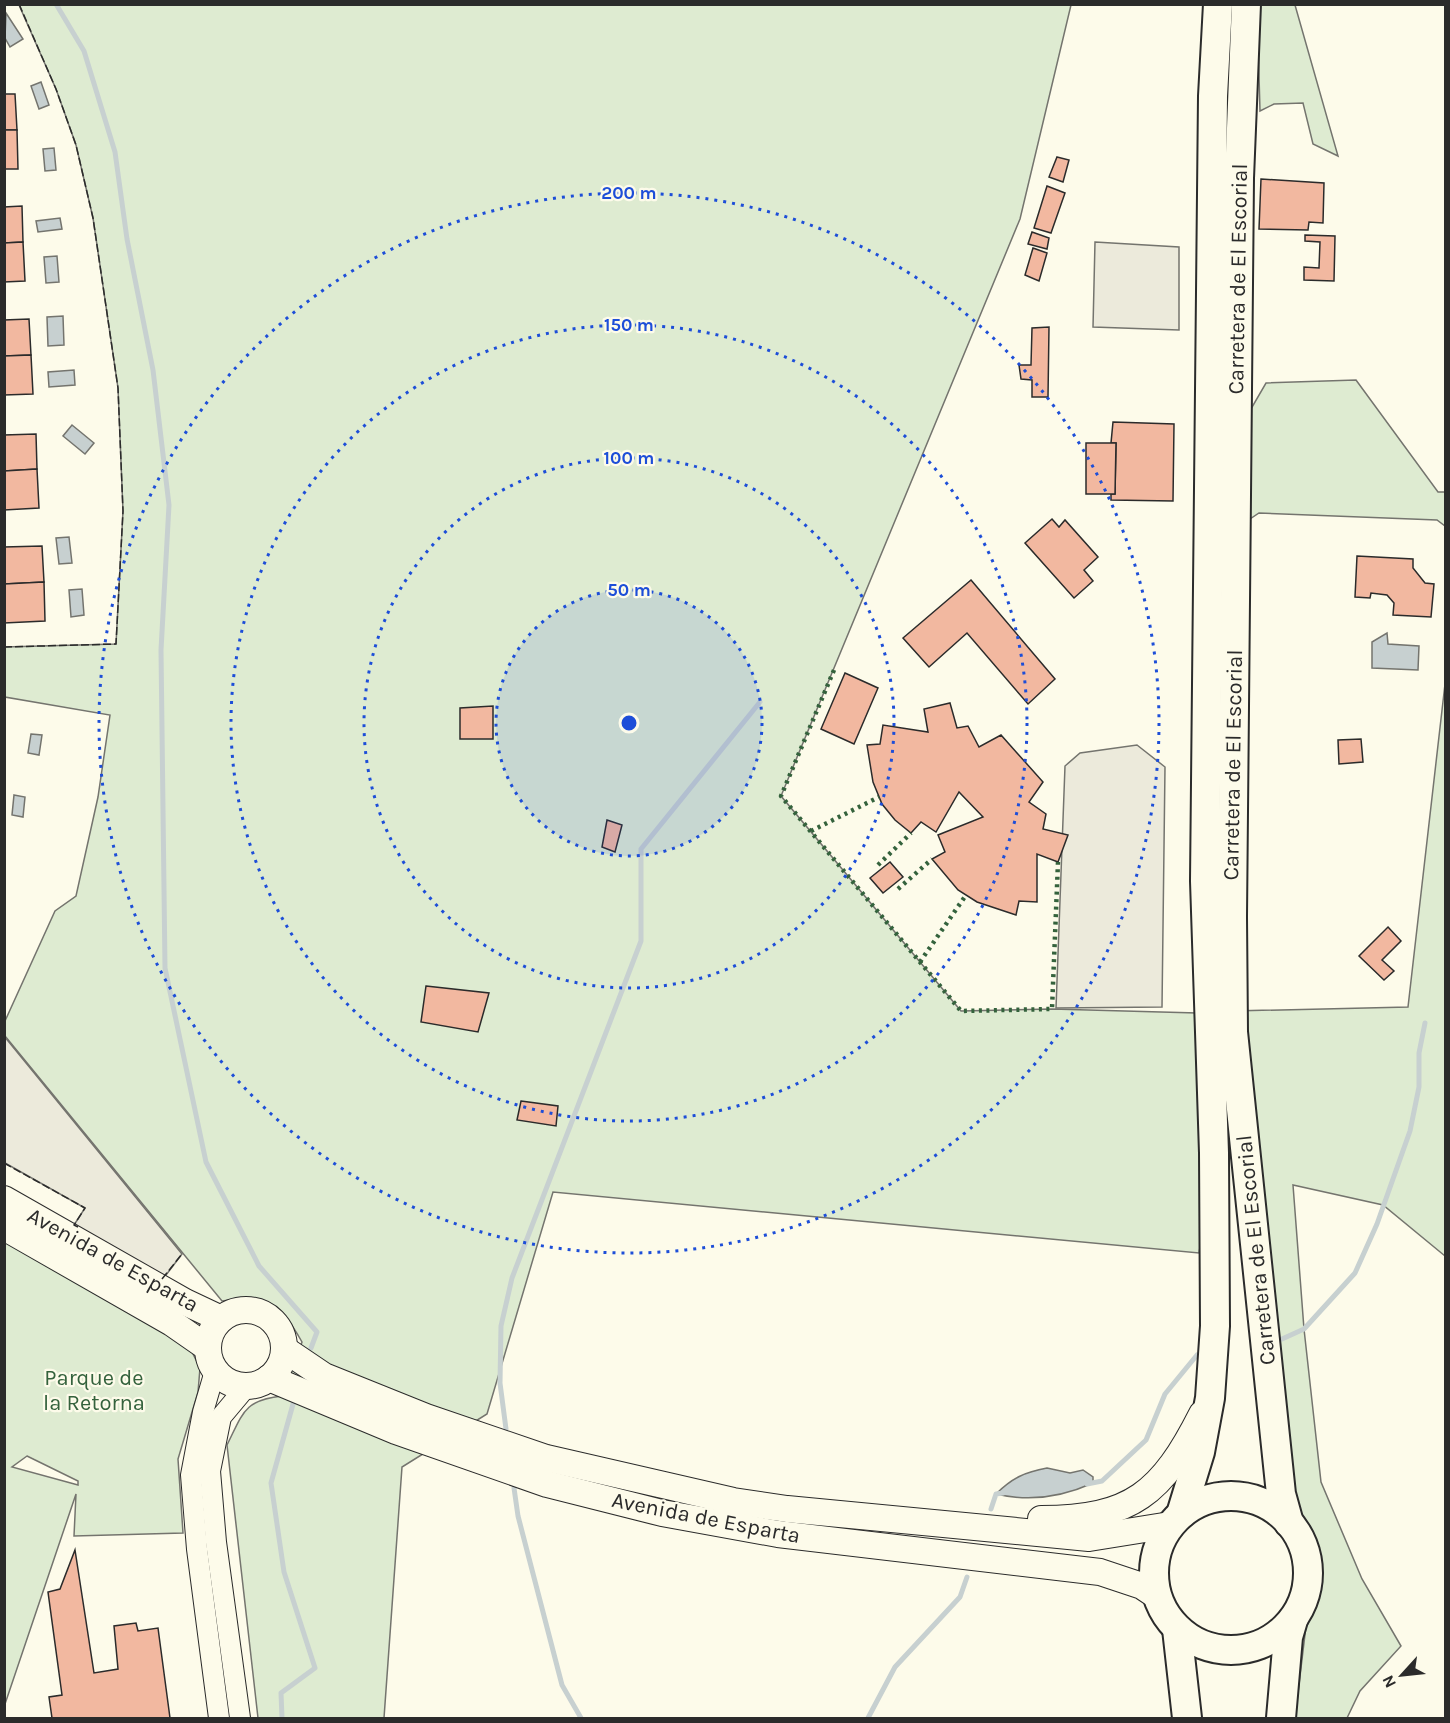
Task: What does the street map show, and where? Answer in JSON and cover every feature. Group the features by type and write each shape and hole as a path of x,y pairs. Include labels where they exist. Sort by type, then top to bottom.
{"highway":[{"name":"Carretera de El Escorial","path":"1175,1520 1200,1452 1210,1398 1215,1326 1214,1153 1205,881 1212,96 1218,4"},
{"name":"Carretera de El Escorial","path":"1246,4 1239,178 1232,917 1233,1032 1281,1494 1289,1523"},
{"path":"1281,1719 1288,1637 1306,1590 1308,1567 1298,1536 1289,1523 1271,1507 1249,1498 1225,1496 1201,1502 1175,1520 1156,1555 1153,1571 1156,1596 1165,1614 1177,1629 1193,1641 1212,1649 1233,1651 1252,1648 1271,1640 1293,1620"},
{"path":"1177,1629 1187,1719"}],"main road":[{"name":"Avenida de Esparta","path":"4,1199 185,1302 221,1319"},
{"name":"Avenida de Esparta","path":"4,1227 172,1323 211,1359"},
{"path":"240,1311 260,1313 276,1326 284,1349 280,1366 258,1382 229,1382 211,1359 212,1332 221,1319 240,1311"},
{"name":"Avenida de Esparta","path":"284,1349 324,1376 426,1417 546,1458 734,1501 896,1520 1089,1538 1175,1520"},
{"name":"Avenida de Esparta","path":"258,1382 547,1484 662,1513 778,1534 1100,1572 1142,1586 1156,1596"},
{"path":"896,1520 1062,1519 1112,1512 1150,1490 1169,1472 1184,1450 1210,1398"}],"lane":[{"path":"211,1359 191,1475 197,1550 219,1719"},
{"path":"240,1719 216,1542 210,1471 221,1418 258,1382"}],"green space":[{"path":"19,5 1071,5 1020,219 781,796 961,1011 1052,1009 1197,1013 1214,1153 1199,1253 553,1192 487,1414 402,1467 384,1718 258,1718 227,1445 246,1410 260,1401 282,1396 302,1342 286,1318 270,1305 250,1299 222,1301 5,1036 5,1021 55,911 76,896 98,797 110,715 5,697 4,647 116,644 123,511 118,388 93,218 76,145 56,89"},
{"path":"1257,5 1295,5 1338,156 1313,144 1303,103 1274,104 1260,111"},
{"path":"1356,380 1438,492 1445,492 1445,526 1437,520 1259,513 1235,529 1248,414 1266,383"},
{"path":"1445,684 1445,1256 1383,1205 1293,1185 1304,1329 1321,1482 1362,1579 1401,1646 1360,1691 1347,1718 1295,1718 1306,1626 1315,1609 1309,1592 1305,1555 1289,1523 1233,1011 1408,1007"},
{"name":"Parque de la Retorna","path":"5,1239 173,1334 192,1352 200,1368 198,1392 178,1459 183,1533 74,1536 76,1494 5,1704","holes":["27,1456 78,1481 78,1485 12,1467"]}],"shaded area":[{"path":"6,13 23,39 10,47 5,38"},
{"path":"41,82 49,105 39,109 31,86"},
{"path":"54,148 56,170 45,171 43,149"},
{"path":"60,218 62,229 38,232 36,221"},
{"path":"1095,242 1179,247 1179,330 1093,327"},
{"path":"57,256 59,282 46,283 44,257"},
{"path":"63,316 64,345 48,346 47,317"},
{"path":"74,370 75,385 49,387 48,372"},
{"path":"72,425 94,443 85,454 63,436"},
{"path":"69,537 72,563 59,564 56,538"},
{"path":"82,589 84,615 71,617 69,590"},
{"path":"1387,633 1388,644 1419,646 1418,670 1372,668 1372,642"},
{"path":"31,734 42,735 39,755 28,753"},
{"path":"1137,745 1165,767 1162,1007 1056,1008 1065,766 1080,753"},
{"path":"14,795 25,797 23,817 12,815"},
{"path":"4,1036 182,1254 163,1279 74,1225 85,1208 5,1163"},
{"path":"1047,1468 1070,1473 1083,1470 1093,1477 1093,1483 1069,1492 1045,1497 1021,1498 996,1494 1019,1476"}],"building":[{"path":"4,94 15,94 17,130 4,130"},
{"path":"4,130 17,130 18,169 4,169"},
{"path":"1057,157 1069,160 1063,182 1049,177"},
{"path":"1261,179 1324,183 1323,223 1309,222 1308,230 1259,229"},
{"path":"1047,186 1065,193 1051,233 1034,228"},
{"path":"22,206 23,242 4,243 4,207"},
{"path":"1032,232 1049,238 1047,249 1028,244"},
{"path":"1305,235 1335,236 1334,281 1304,280 1304,267 1319,268 1320,242 1305,241"},
{"path":"23,242 25,281 4,282 4,243"},
{"path":"1033,248 1047,253 1039,281 1025,275"},
{"path":"29,319 31,355 4,356 4,320"},
{"path":"1049,327 1048,397 1032,397 1032,380 1021,379 1019,365 1031,365 1032,328"},
{"path":"31,355 33,394 4,395 4,356"},
{"path":"1113,422 1174,424 1173,501 1111,500 1111,494 1115,494 1116,443 1111,443"},
{"path":"36,434 37,469 4,471 4,435"},
{"path":"1086,443 1116,443 1115,494 1086,494"},
{"path":"37,469 39,508 4,510 4,471"},
{"path":"1052,519 1059,527 1065,520 1098,557 1084,570 1093,581 1074,598 1025,543"},
{"path":"42,546 44,582 4,584 4,547"},
{"path":"1357,556 1413,559 1413,568 1425,583 1434,584 1431,617 1393,615 1394,603 1387,595 1371,593 1370,598 1355,597"},
{"path":"971,580 1055,679 1028,704 967,633 929,667 903,638"},
{"path":"44,582 45,621 4,623 4,584"},
{"path":"845,673 878,688 854,744 821,729"},
{"path":"950,703 957,728 968,726 979,747 1001,735 1043,782 1029,802 1046,814 1043,829 1068,835 1058,862 1037,854 1037,902 1019,901 1016,915 977,902 958,890 932,859 945,852 938,835 983,817 959,792 936,832 921,822 911,833 895,820 882,804 873,782 867,745 880,744 883,725 928,732 924,709"},
{"path":"493,706 493,739 460,739 460,708"},
{"path":"1361,739 1363,762 1339,764 1338,740"},
{"path":"607,820 622,825 615,852 602,847"},
{"path":"890,862 903,877 883,893 870,878"},
{"path":"1388,927 1401,941 1382,960 1394,971 1384,980 1359,956"},
{"path":"426,986 489,993 478,1032 421,1022"},
{"path":"521,1101 558,1106 556,1126 517,1120"},
{"path":"75,1550 94,1673 118,1669 114,1626 136,1623 138,1631 158,1628 170,1718 52,1718 49,1697 62,1695 48,1592 60,1589"}],"waterway":[{"path":"56,4 84,51 115,152 127,239 153,370 169,505 161,650 165,968 206,1162 259,1266 317,1332 311,1348"},
{"path":"506,1429 500,1383 501,1326 512,1278 641,941 641,849 760,702"},
{"path":"1282,1339 1304,1329 1355,1273 1377,1224 1410,1131 1419,1087 1419,1053 1425,1023"},
{"path":"1087,1484 1102,1481 1146,1440 1165,1394 1197,1355"},
{"path":"282,1718 281,1693 315,1668 284,1572 271,1483 295,1397"},
{"path":"514,1488 518,1516 562,1685 581,1718"},
{"path":"991,1509 996,1494 1003,1493"},
{"path":"868,1718 895,1667 960,1597 967,1577"}],"hedge":[{"path":"834,670 781,796 961,1011 1052,1009 1058,862"},
{"path":"811,831 879,797"},
{"path":"878,865 911,833"},
{"path":"898,889 932,859"},
{"path":"920,962 966,895"}],"fence":[{"path":"4,647 116,644 123,511 118,388 93,218 76,145 56,89 19,4"},
{"path":"4,1163 85,1208 74,1225 78,1227"},
{"path":"162,1279 182,1254"}]}
